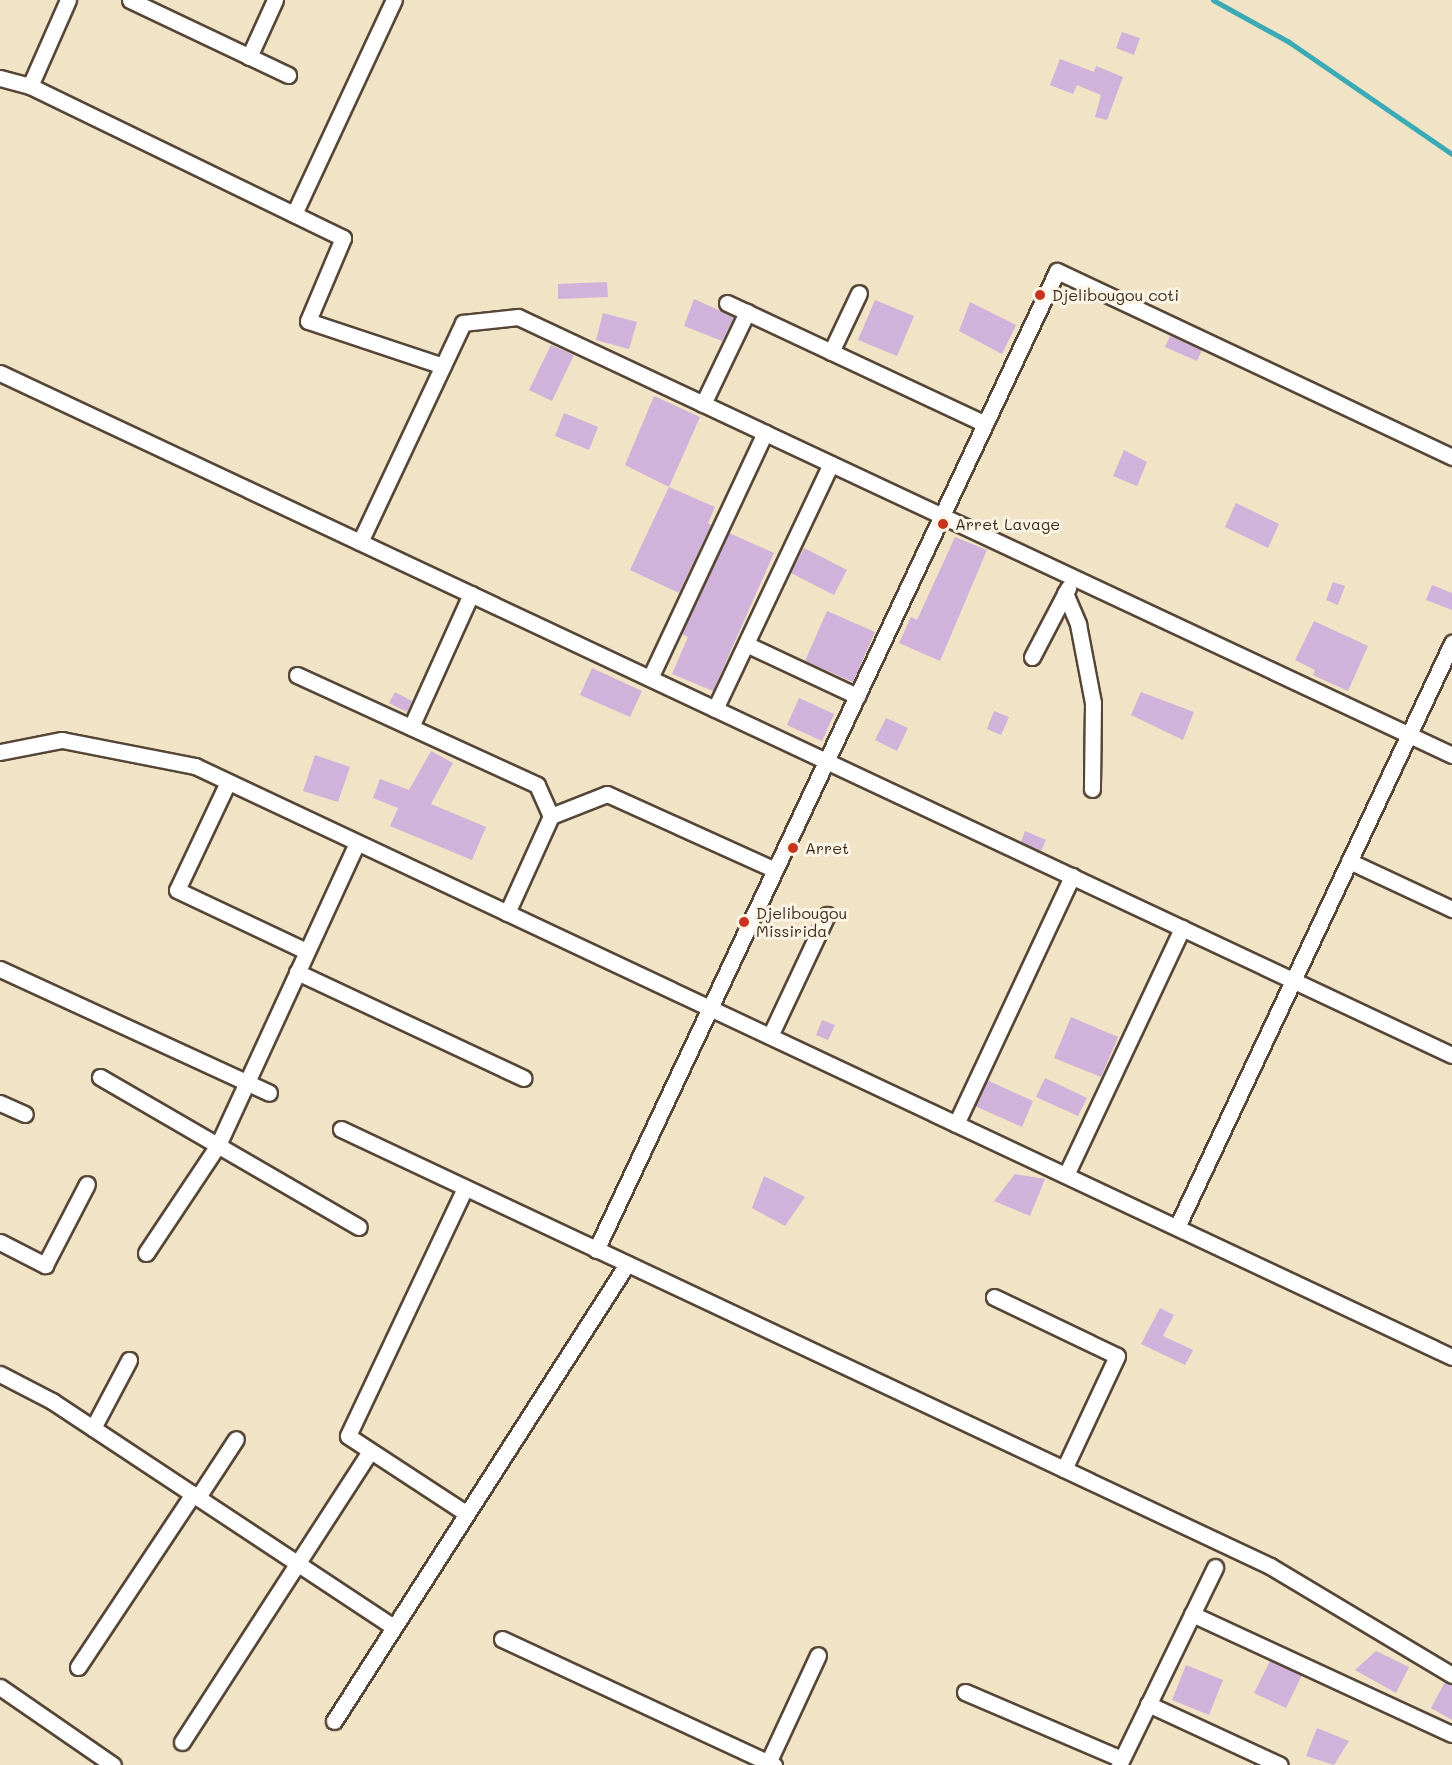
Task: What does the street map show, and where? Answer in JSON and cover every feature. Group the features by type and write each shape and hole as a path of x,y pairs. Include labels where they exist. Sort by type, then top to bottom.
{"street":[{"path":"30,86 68,0"},
{"path":"130,0 288,75"},
{"path":"249,57 275,0"},
{"path":"294,214 394,0"},
{"path":"0,78 30,86 343,238 308,321 443,366"},
{"path":"596,1250 1057,271 1452,457"},
{"path":"831,352 859,293"},
{"path":"727,303 985,424"},
{"path":"703,404 747,312"},
{"path":"360,542 463,323 518,317 1452,755"},
{"path":"0,373 1452,1054"},
{"path":"650,678 765,433"},
{"path":"715,709 831,464"},
{"path":"1032,657 1073,577"},
{"path":"1065,593 1078,624 1093,703 1092,789"},
{"path":"411,727 471,594"},
{"path":"1177,1227 1452,643"},
{"path":"746,644 857,696"},
{"path":"297,675 537,785 551,816"},
{"path":"0,752 62,740 195,766 1452,1357"},
{"path":"228,782 177,890 306,951"},
{"path":"507,913 551,816 607,794 775,870"},
{"path":"146,1253 218,1145 357,843"},
{"path":"1349,861 1452,909"},
{"path":"956,1124 1072,876"},
{"path":"770,1036 827,915"},
{"path":"1066,1175 1182,928"},
{"path":"0,969 269,1094"},
{"path":"297,972 523,1078"},
{"path":"100,1077 359,1227"},
{"path":"0,1102 25,1114"},
{"path":"341,1130 1270,1566 1452,1675"},
{"path":"0,1242 45,1265 87,1184"},
{"path":"465,1188 348,1436 467,1514"},
{"path":"334,1721 627,1264"},
{"path":"994,1297 1117,1356 1064,1469"},
{"path":"93,1428 129,1360"},
{"path":"0,1374 52,1401 394,1628"},
{"path":"78,1667 236,1439"},
{"path":"182,1742 370,1450"},
{"path":"965,1692 1120,1762 1215,1567"},
{"path":"1192,1614 1452,1734"},
{"path":"502,1639 769,1764 818,1655"},
{"path":"0,1687 113,1765"},
{"path":"1148,1704 1280,1765"}],"building":[{"path":"1122,32 1140,38 1134,55 1116,48"},
{"path":"1060,59 1094,72 1096,66 1123,77 1107,120 1095,117 1101,95 1077,85 1073,94 1050,85"},
{"path":"607,282 608,297 558,299 558,284"},
{"path":"694,299 734,317 722,341 684,326"},
{"path":"875,300 914,316 897,356 858,340"},
{"path":"970,302 1016,325 1002,354 959,331"},
{"path":"603,313 637,322 629,349 596,340"},
{"path":"1170,336 1202,350 1197,361 1165,347"},
{"path":"551,345 574,355 552,401 529,390"},
{"path":"654,396 700,417 669,487 625,465"},
{"path":"564,413 598,427 589,450 555,436"},
{"path":"1124,450 1147,462 1137,486 1113,476"},
{"path":"669,487 715,507 708,523 711,525 679,593 630,570"},
{"path":"1236,503 1279,524 1268,548 1225,527"},
{"path":"729,533 774,553 713,691 672,674 688,637 681,634"},
{"path":"955,537 987,550 940,661 899,643 911,617 917,620"},
{"path":"804,548 847,570 834,595 791,573"},
{"path":"1333,582 1345,586 1338,605 1326,600"},
{"path":"1432,585 1452,593 1452,610 1426,600"},
{"path":"827,611 875,632 853,682 805,661"},
{"path":"1314,621 1368,646 1348,691 1313,675 1315,670 1295,660"},
{"path":"592,668 642,691 630,717 580,695"},
{"path":"395,692 412,701 407,712 389,703"},
{"path":"1141,692 1194,712 1183,740 1131,715"},
{"path":"799,698 834,714 822,741 787,725"},
{"path":"994,711 1009,717 1001,735 987,729"},
{"path":"886,718 908,728 897,751 875,740"},
{"path":"431,751 453,763 431,804 486,827 472,860 390,826 398,808 373,798 380,779 409,790"},
{"path":"315,755 350,767 338,802 303,791"},
{"path":"1025,831 1046,840 1041,851 1021,842"},
{"path":"1071,1017 1118,1037 1101,1077 1054,1058"},
{"path":"822,1020 835,1025 828,1040 816,1035"},
{"path":"1045,1078 1087,1098 1078,1116 1036,1097"},
{"path":"987,1080 1033,1101 1022,1127 975,1106"},
{"path":"1015,1174 1045,1179 1030,1216 994,1201"},
{"path":"764,1176 805,1197 785,1226 752,1208"},
{"path":"1160,1308 1174,1315 1163,1336 1193,1350 1185,1365 1141,1344"},
{"path":"1376,1651 1409,1667 1396,1693 1355,1670"},
{"path":"1270,1661 1302,1675 1286,1708 1254,1693"},
{"path":"1186,1665 1223,1680 1209,1715 1172,1700"},
{"path":"1445,1682 1452,1685 1452,1720 1431,1708"},
{"path":"1317,1728 1349,1741 1334,1765 1306,1756"}],"waterway":[{"path":"1213,0 1289,42 1452,154"}],"place":[{"name":"Djelibougou coti","path":"1040,295"},
{"name":"Arret Lavage","path":"943,524"},
{"name":"Arret","path":"793,848"},
{"name":"Djelibougou Missirida","path":"744,922"}]}
